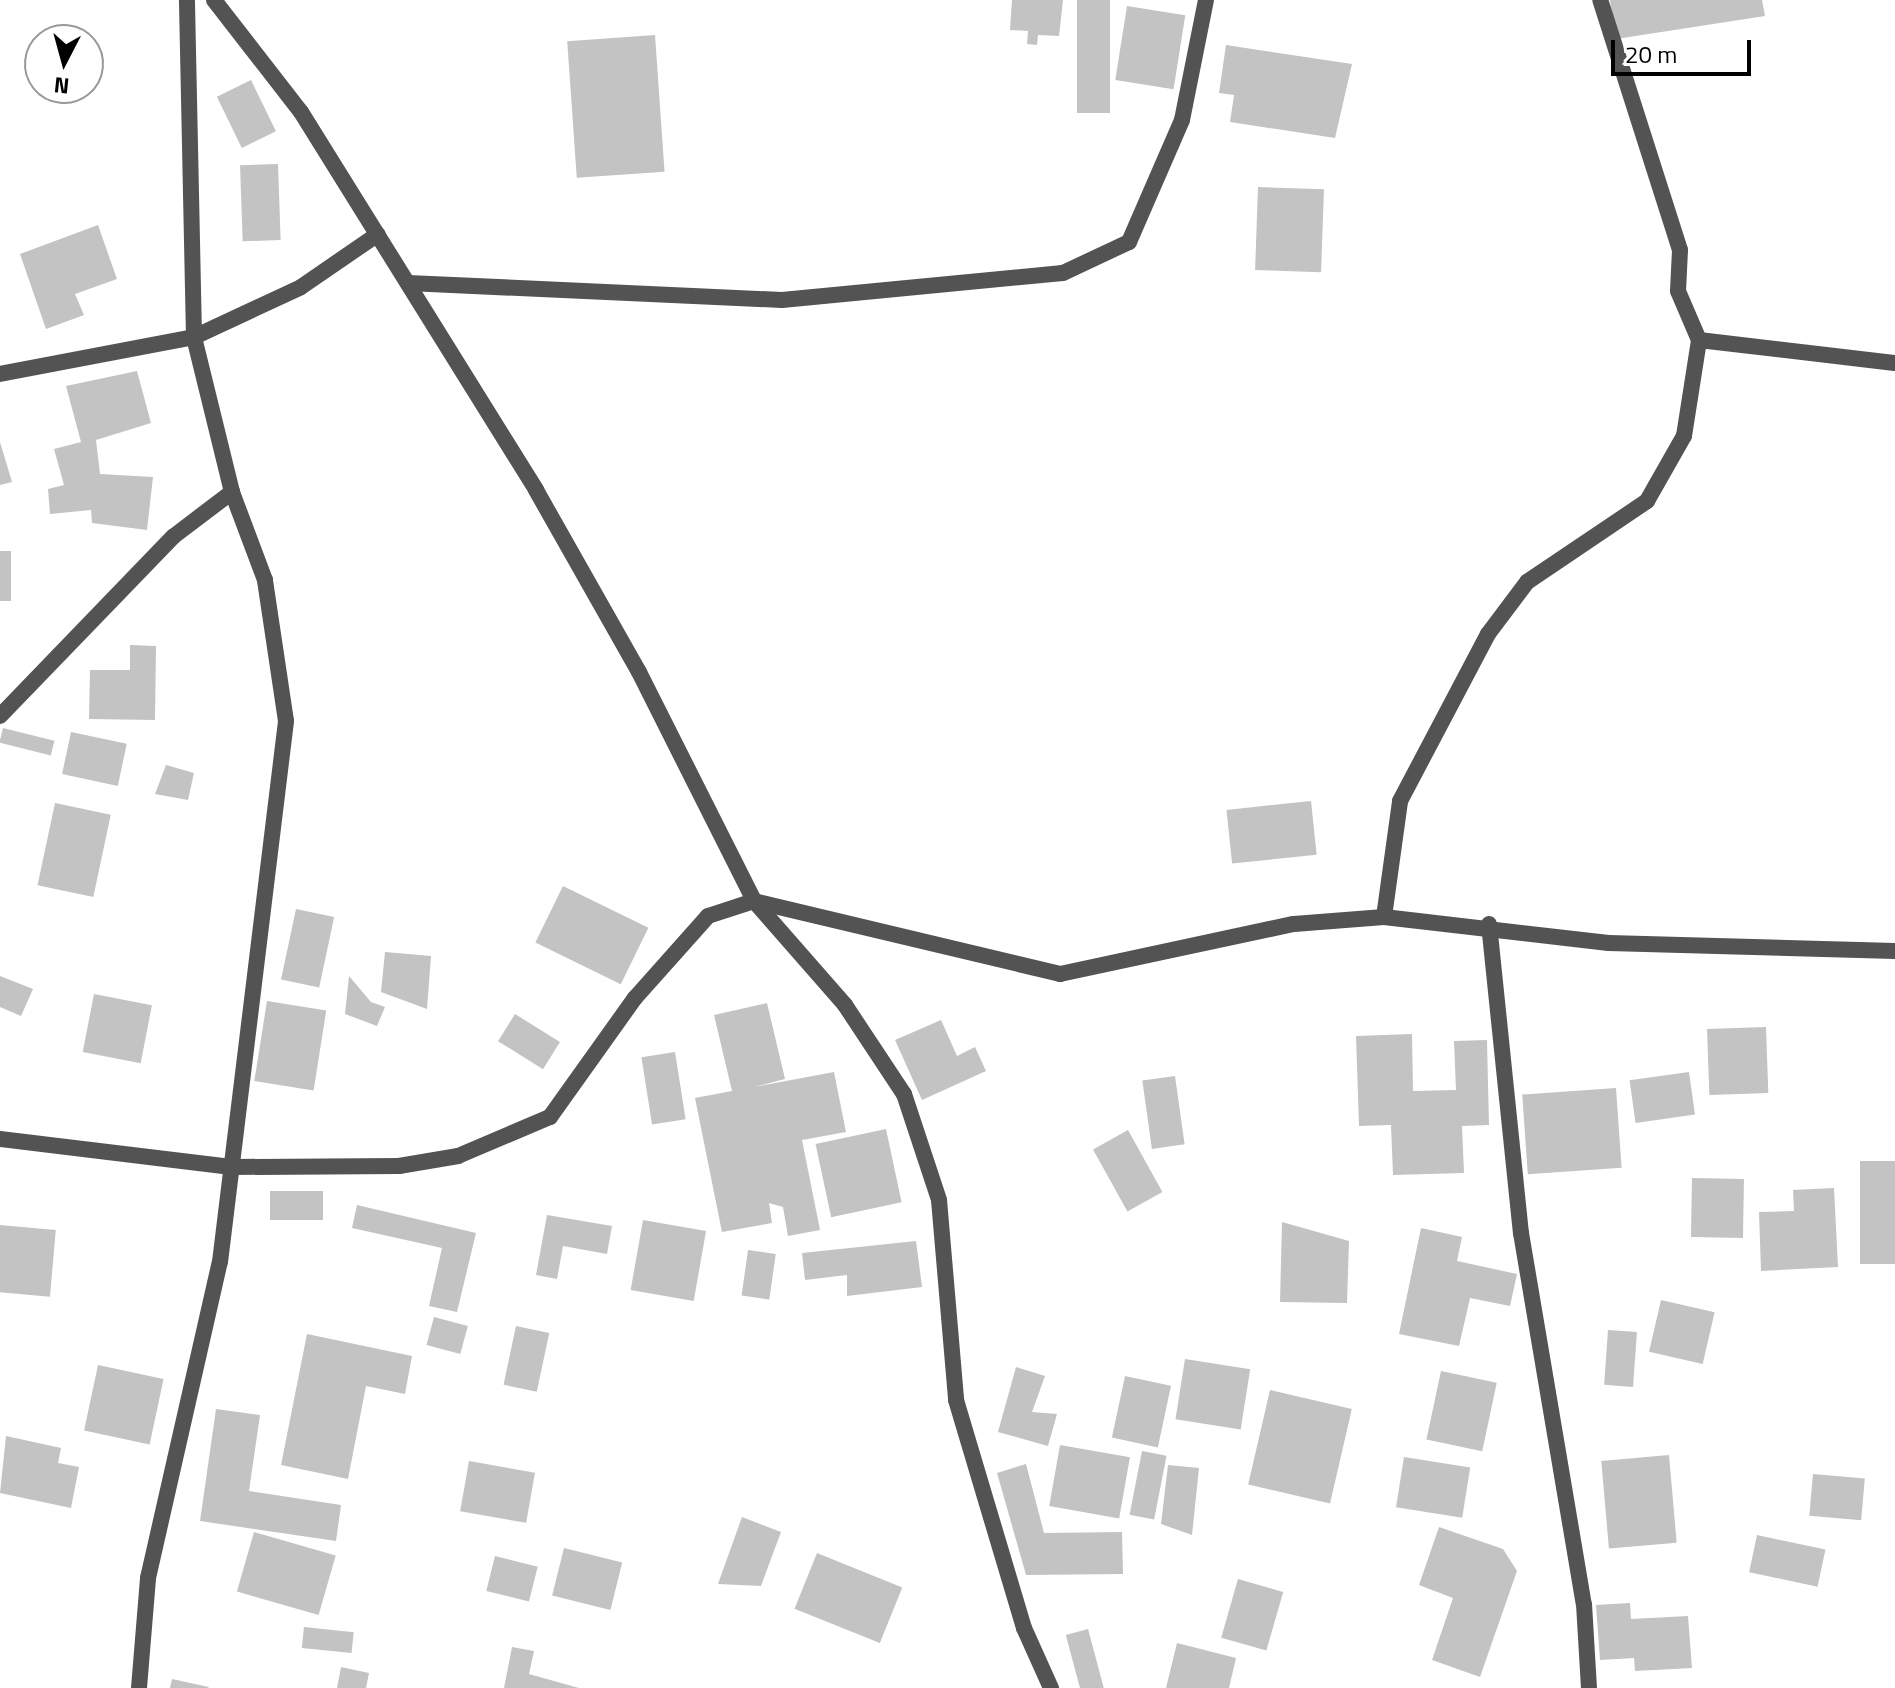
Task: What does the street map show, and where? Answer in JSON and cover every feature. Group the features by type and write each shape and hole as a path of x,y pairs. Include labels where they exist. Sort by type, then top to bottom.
{"street":[{"path":"139,1688 148,1578 220,1262 286,721 265,580 232,492 194,337 187,0"},
{"path":"214,0 301,112 408,283 639,672 754,901 845,1005 904,1094 939,1200 956,1400 1024,1628 1051,1688"},
{"path":"408,283 782,300 1063,273 1129,242 1182,120 1206,0"},
{"path":"1384,917 1400,801 1424,745 1527,582 1647,501 1684,436 1699,340 1678,291 1680,250 1600,0"},
{"path":"0,374 194,337 301,287 378,234"},
{"path":"1699,340 1895,363"},
{"path":"0,716 174,536 232,492"},
{"path":"0,1139 231,1167 414,1163 458,1156 550,1117 635,998 708,916 754,901 1060,974 1294,924 1384,917 1489,924 1609,943 1895,951"},
{"path":"1489,924 1521,1233 1584,1604 1589,1688"}],"building":[{"path":"1012,0 1063,0 1059,36 1038,35 1037,45 1027,44 1028,31 1010,30"},
{"path":"1077,0 1110,0 1110,113 1077,113"},
{"path":"1610,0 1762,0 1765,16 1616,39"},
{"path":"1127,6 1185,15 1174,89 1115,80"},
{"path":"655,35 665,172 577,178 567,41"},
{"path":"1226,45 1352,64 1335,138 1230,122 1234,95 1219,93"},
{"path":"251,80 276,131 242,148 217,97"},
{"path":"278,164 281,240 243,241 240,165"},
{"path":"1258,187 1324,189 1321,272 1255,270"},
{"path":"98,225 117,279 75,294 84,315 46,329 20,254"},
{"path":"137,371 151,423 96,440 100,474 153,477 147,530 92,523 91,510 50,514 48,489 64,485 54,449 81,442 66,386"},
{"path":"0,442 12,482 0,485"},
{"path":"0,551 11,551 11,601 0,601"},
{"path":"130,645 156,646 155,720 89,719 90,670 130,670"},
{"path":"3,728 54,741 51,755 0,743"},
{"path":"71,732 127,744 118,786 62,774"},
{"path":"166,765 194,773 188,800 155,794"},
{"path":"1311,801 1317,855 1232,864 1226,810"},
{"path":"55,803 111,815 93,897 38,885"},
{"path":"563,886 648,928 621,984 535,943"},
{"path":"296,909 334,917 319,988 281,979"},
{"path":"385,952 431,956 427,1009 381,992"},
{"path":"0,976 33,989 21,1016 0,1007"},
{"path":"349,976 371,1002 385,1007 377,1026 345,1014"},
{"path":"94,994 152,1005 141,1063 83,1052"},
{"path":"267,1001 326,1010 314,1090 254,1081"},
{"path":"767,1003 785,1079 754,1087 834,1072 846,1132 802,1140 820,1230 788,1236 783,1207 769,1203 772,1223 722,1232 695,1098 732,1091 714,1015"},
{"path":"515,1014 560,1042 543,1069 498,1041"},
{"path":"941,1020 957,1056 975,1047 986,1071 922,1100 895,1040"},
{"path":"1766,1027 1768,1093 1709,1095 1707,1029"},
{"path":"1412,1034 1413,1091 1456,1090 1454,1041 1487,1040 1489,1125 1462,1126 1464,1173 1393,1175 1391,1125 1359,1126 1356,1036"},
{"path":"675,1052 686,1119 652,1124 641,1057"},
{"path":"1689,1072 1695,1115 1636,1123 1630,1080"},
{"path":"1175,1076 1185,1144 1152,1149 1142,1081"},
{"path":"1616,1088 1622,1168 1528,1174 1522,1095"},
{"path":"886,1129 902,1202 831,1217 816,1144"},
{"path":"1128,1130 1162,1192 1127,1211 1093,1149"},
{"path":"1860,1161 1895,1161 1895,1264 1860,1264"},
{"path":"1692,1178 1744,1179 1743,1238 1691,1237"},
{"path":"1834,1188 1838,1267 1761,1271 1759,1212 1794,1211 1793,1190"},
{"path":"270,1191 323,1191 323,1220 270,1220"},
{"path":"357,1205 476,1233 457,1312 429,1306 442,1248 352,1228"},
{"path":"547,1215 612,1226 607,1254 563,1246 557,1279 536,1275"},
{"path":"643,1220 706,1231 694,1301 631,1290"},
{"path":"1282,1222 1349,1241 1347,1303 1280,1302"},
{"path":"0,1225 56,1230 50,1297 0,1292"},
{"path":"1421,1228 1462,1237 1457,1261 1517,1274 1510,1306 1470,1298 1459,1346 1399,1334"},
{"path":"916,1241 922,1287 847,1296 847,1275 805,1280 802,1253"},
{"path":"748,1250 776,1254 769,1299 742,1296"},
{"path":"1661,1300 1715,1312 1703,1364 1649,1352"},
{"path":"434,1317 468,1326 460,1354 426,1345"},
{"path":"516,1326 549,1333 537,1392 504,1385"},
{"path":"1608,1330 1637,1332 1633,1387 1604,1385"},
{"path":"307,1334 412,1356 405,1394 366,1386 348,1479 281,1465"},
{"path":"1185,1359 1250,1369 1241,1430 1175,1419"},
{"path":"98,1365 164,1379 150,1444 84,1431"},
{"path":"1016,1367 1045,1376 1032,1412 1057,1414 1048,1446 998,1432"},
{"path":"1441,1371 1497,1383 1482,1451 1426,1439"},
{"path":"1125,1376 1171,1386 1158,1447 1112,1438"},
{"path":"1270,1390 1352,1409 1330,1503 1248,1485"},
{"path":"216,1409 260,1415 249,1491 341,1505 336,1541 200,1521"},
{"path":"6,1436 61,1448 58,1463 79,1467 71,1508 0,1493"},
{"path":"1060,1445 1130,1457 1119,1518 1049,1506"},
{"path":"1142,1451 1167,1456 1154,1520 1130,1515"},
{"path":"1669,1455 1677,1543 1609,1549 1601,1461"},
{"path":"1404,1457 1470,1467 1462,1518 1396,1507"},
{"path":"469,1461 535,1473 526,1523 460,1511"},
{"path":"1026,1464 1044,1533 1122,1532 1123,1574 1026,1575 997,1473"},
{"path":"1168,1465 1199,1468 1192,1535 1161,1524"},
{"path":"1813,1474 1865,1479 1861,1520 1809,1516"},
{"path":"742,1517 781,1532 761,1586 718,1584"},
{"path":"1439,1527 1503,1549 1517,1571 1480,1677 1432,1660 1453,1598 1419,1585"},
{"path":"254,1532 336,1555 319,1615 237,1592"},
{"path":"1757,1535 1825,1550 1818,1587 1749,1572"},
{"path":"564,1548 622,1563 610,1610 552,1596"},
{"path":"817,1553 902,1587 880,1643 795,1609"},
{"path":"495,1556 538,1567 529,1602 486,1591"},
{"path":"1238,1579 1283,1592 1266,1651 1221,1638"},
{"path":"1630,1603 1631,1619 1688,1616 1692,1668 1635,1671 1634,1658 1600,1660 1596,1605"},
{"path":"304,1627 354,1632 352,1653 302,1648"},
{"path":"1088,1629 1104,1688 1080,1688 1066,1635"},
{"path":"1177,1643 1236,1658 1229,1688 1166,1688"},
{"path":"512,1647 534,1651 529,1674 579,1688 504,1688"},
{"path":"341,1667 369,1673 366,1688 337,1688"},
{"path":"172,1679 209,1687 170,1688"}]}
